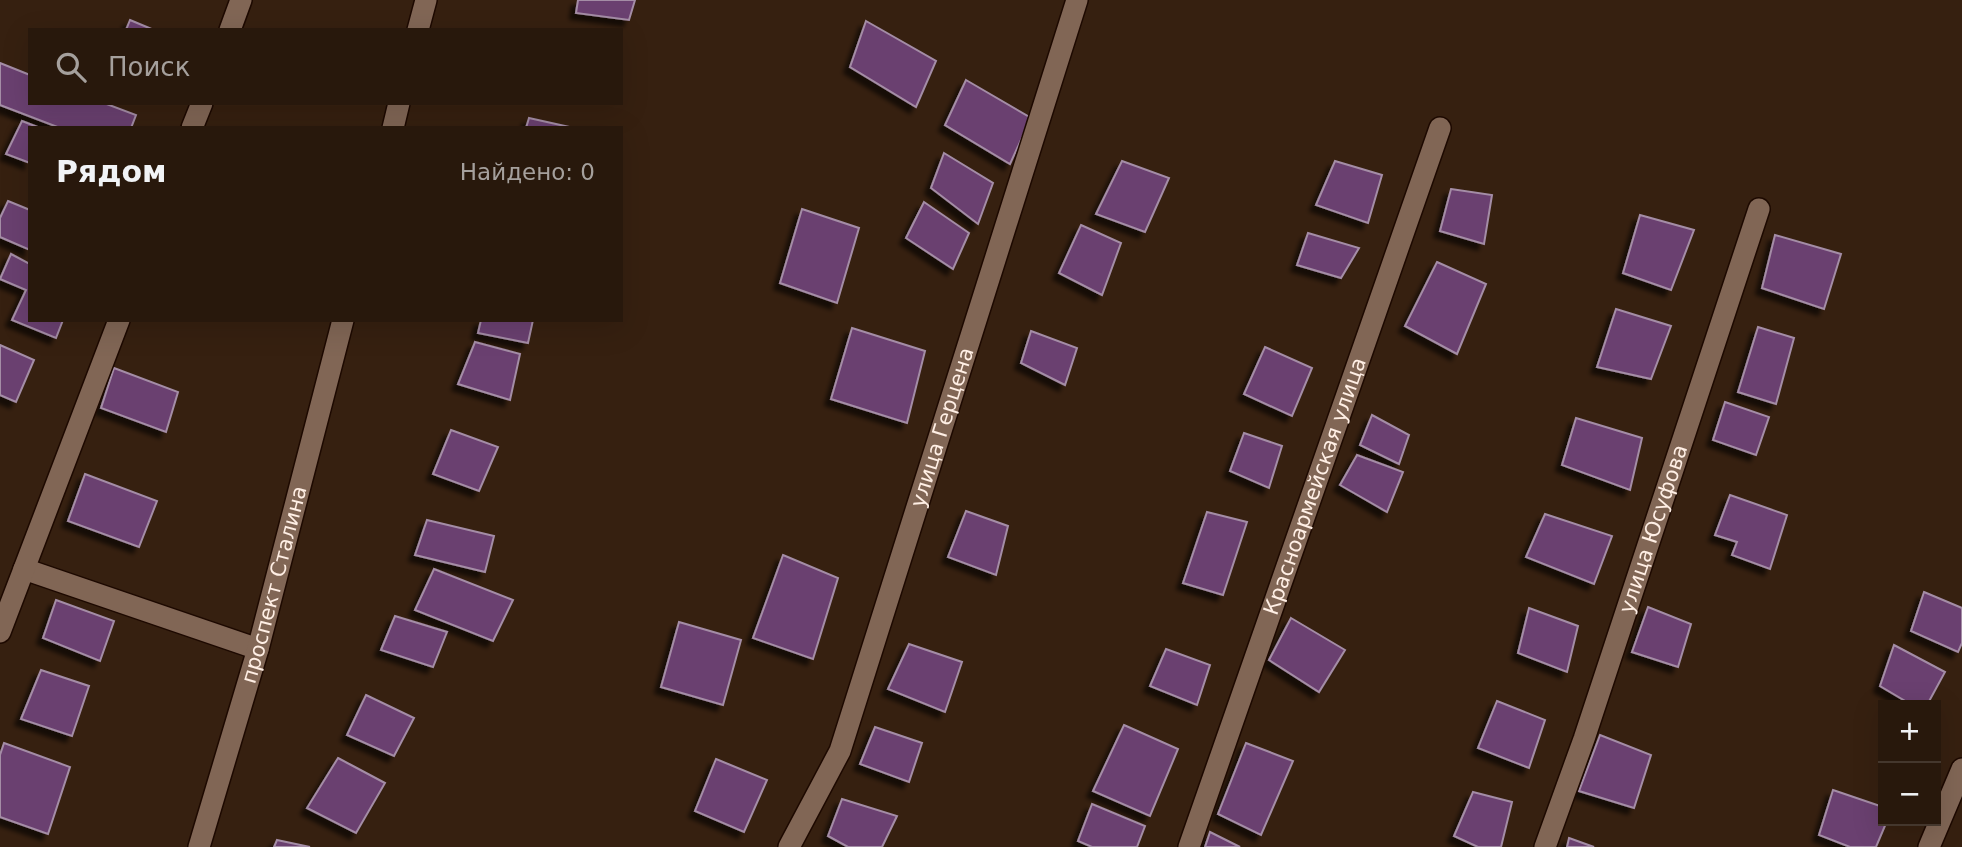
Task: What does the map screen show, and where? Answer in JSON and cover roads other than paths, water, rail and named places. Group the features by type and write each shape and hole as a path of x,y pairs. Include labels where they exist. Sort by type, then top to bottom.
{"street":[{"path":"231,28 241,0"},
{"path":"419,28 426,0"},
{"name":"улица Герцена","path":"789,847 840,751 1077,0"},
{"path":"193,126 201,105"},
{"path":"393,126 399,105"},
{"name":"Красноармейская улица","path":"1189,847 1440,128"},
{"name":"улица Юсуфова","path":"1545,847 1584,739 1759,209"},
{"path":"0,632 118,322"},
{"name":"проспект Сталина","path":"199,847 258,649 342,322"},
{"path":"24,569 258,649"},
{"path":"1929,847 1962,769"}]}
